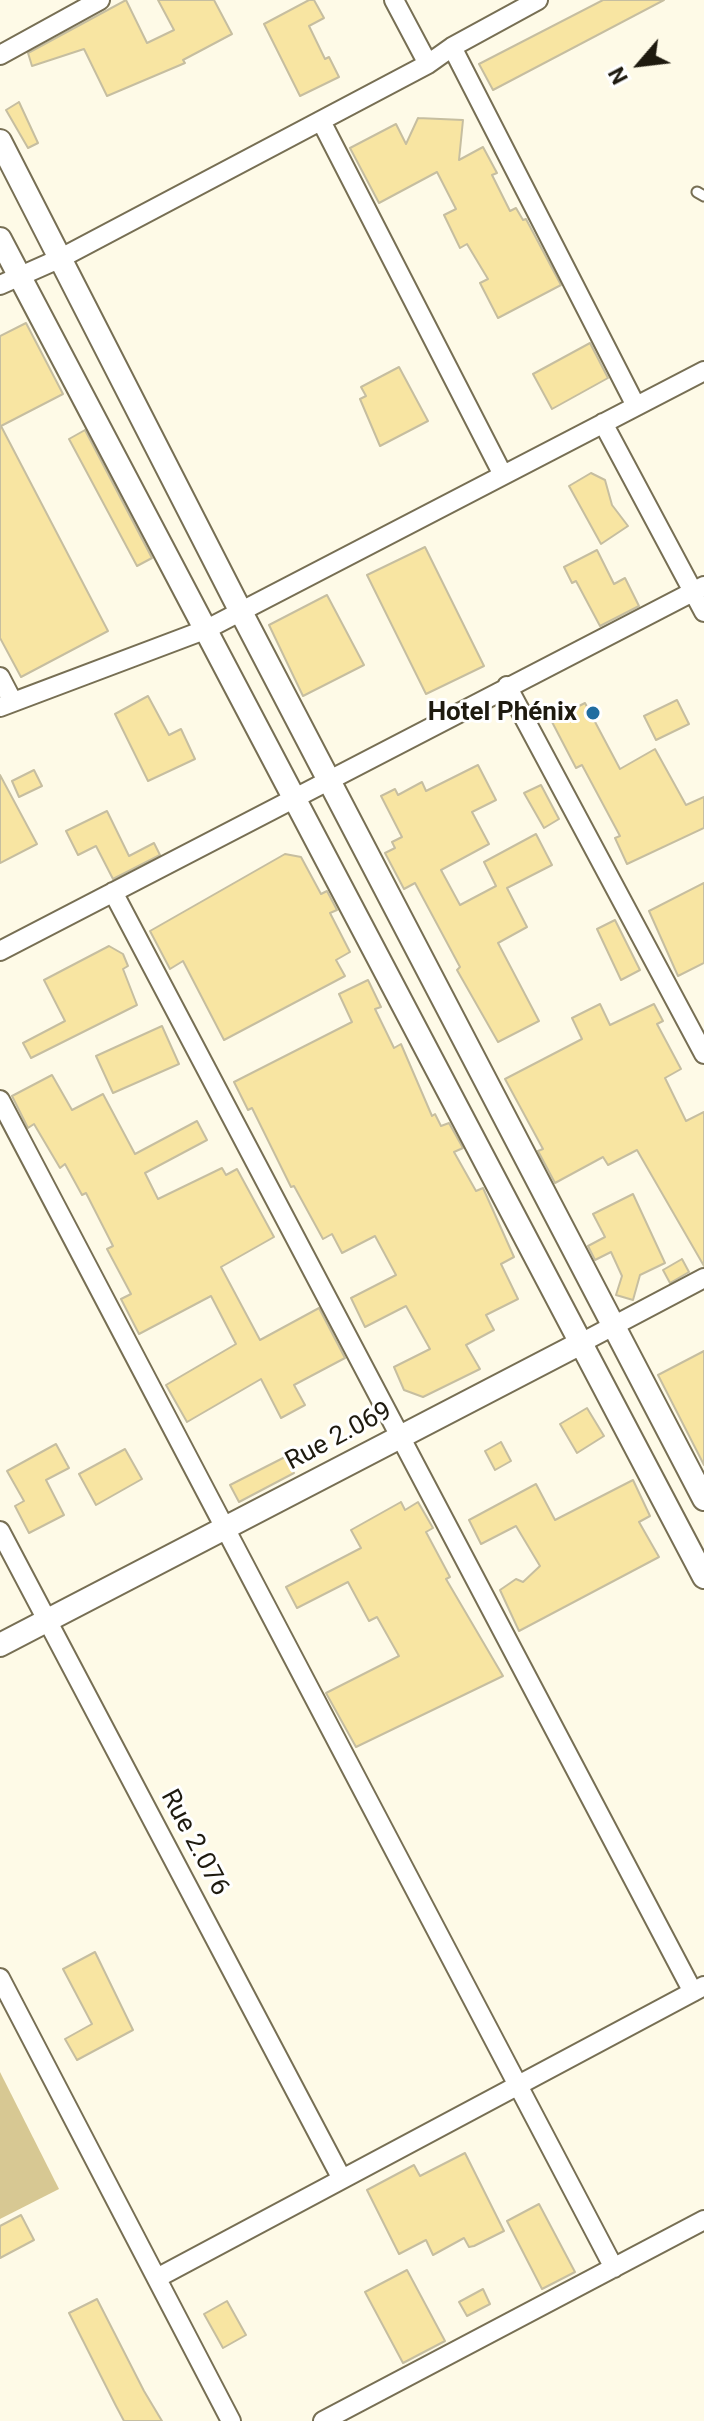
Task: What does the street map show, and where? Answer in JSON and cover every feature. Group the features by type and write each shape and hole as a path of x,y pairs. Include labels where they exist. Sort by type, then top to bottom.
{"street":[{"path":"0,55 100,0"},
{"path":"394,0 428,64"},
{"path":"10,281 61,258 321,121 538,0"},
{"path":"452,47 636,406"},
{"path":"321,121 503,475"},
{"path":"0,141 241,612 704,1499"},
{"path":"0,239 10,281 207,629 704,1577"},
{"path":"0,677 6,704 207,629 704,371"},
{"path":"603,423 699,589 704,612"},
{"path":"0,951 699,589"},
{"path":"507,686 704,1054"},
{"path":"113,892 698,1989 157,2278"},
{"path":"0,1100 614,2268"},
{"name":"Rue 2.069","path":"0,1645 704,1278"},
{"name":"Rue 2.076","path":"0,1531 342,2179"},
{"path":"0,1978 231,2421"},
{"path":"323,2421 704,2220"}],"shaded area":[{"path":"0,2072 59,2189 0,2219"}],"building":[{"path":"126,0 147,43 174,30 158,0 214,0 232,34 183,60 185,63 107,96 84,49 32,66 28,53"},
{"path":"314,0 324,18 309,26 325,59 329,57 339,77 300,96 264,24"},
{"path":"603,0 664,0 493,90 479,64"},
{"path":"19,102 38,143 28,148 6,110"},
{"path":"418,118 463,120 459,160 483,147 497,173 492,175 510,211 516,208 523,220 526,219 561,285 498,318 480,283 488,279 467,244 460,248 444,215 456,209 437,172 379,203 350,148 396,124 406,144"},
{"path":"26,323 63,394 1,426 108,631 21,677 0,638 0,336"},
{"path":"590,343 608,378 552,409 533,374"},
{"path":"399,367 428,421 380,446 360,399 366,396 361,387"},
{"path":"85,430 152,558 137,566 69,439"},
{"path":"591,473 605,480 612,505 628,526 601,544 569,486"},
{"path":"425,547 484,666 426,694 367,575"},
{"path":"597,550 614,584 625,578 639,606 600,626 576,581 572,583 564,567"},
{"path":"327,595 364,665 303,696 269,625"},
{"path":"148,696 169,735 181,729 195,759 148,781 115,714"},
{"path":"677,700 689,724 656,740 644,716"},
{"path":"585,703 620,769 655,749 686,805 704,797 704,828 627,864 615,838 620,836 582,765 576,768 551,720"},
{"path":"478,765 496,800 472,812 489,844 441,870 460,905 496,886 484,862 536,834 552,865 507,888 527,927 498,943 539,1021 498,1042 457,970 460,967 415,883 404,889 385,853 395,848 392,842 402,837 381,796 395,789 398,795 422,782 426,791"},
{"path":"34,770 42,786 19,797 12,781"},
{"path":"0,775 37,844 0,863"},
{"path":"541,785 559,819 544,828 524,793"},
{"path":"107,811 129,856 154,843 160,855 113,879 96,846 78,855 66,831"},
{"path":"285,854 301,857 321,894 327,891 337,910 330,913 350,952 336,960 345,976 224,1040 183,961 170,969 150,931"},
{"path":"704,883 704,963 678,976 649,911"},
{"path":"615,920 640,970 621,980 597,929"},
{"path":"109,946 123,954 128,966 123,969 137,1005 31,1058 23,1043 65,1021 44,980"},
{"path":"368,980 381,1007 375,1009 394,1048 401,1044 432,1116 435,1114 441,1126 449,1123 463,1148 454,1152 476,1191 483,1188 514,1257 501,1264 518,1299 486,1315 494,1330 466,1345 480,1369 423,1397 404,1390 394,1367 430,1349 406,1306 365,1327 351,1298 396,1275 375,1236 342,1253 332,1234 323,1239 294,1186 291,1187 252,1108 248,1110 234,1082 352,1022 339,994"},
{"path":"600,1004 610,1025 654,1004 663,1021 657,1024 681,1069 665,1078 686,1121 704,1112 704,1266 637,1150 608,1165 603,1157 555,1183 538,1151 543,1149 505,1079 582,1039 572,1018"},
{"path":"162,1026 179,1064 113,1093 96,1056"},
{"path":"52,1075 72,1110 103,1094 135,1154 197,1121 207,1140 145,1173 158,1199 222,1168 226,1175 237,1169 274,1237 221,1267 260,1340 319,1308 345,1358 294,1385 305,1405 281,1418 261,1379 187,1422 166,1385 236,1344 211,1296 139,1334 121,1299 131,1294 107,1249 113,1246 86,1193 82,1195 65,1164 60,1168 34,1124 28,1128 12,1096"},
{"path":"633,1194 665,1263 640,1275 633,1300 616,1295 622,1276 611,1252 595,1260 588,1246 605,1237 593,1214"},
{"path":"682,1259 689,1272 670,1283 663,1270"},
{"path":"704,1351 704,1465 658,1375"},
{"path":"587,1408 604,1436 577,1453 560,1424"},
{"path":"501,1442 511,1461 495,1470 485,1451"},
{"path":"56,1444 69,1468 46,1480 64,1515 29,1533 15,1506 24,1501 7,1471"},
{"path":"125,1449 142,1479 96,1505 79,1474"},
{"path":"285,1457 294,1473 239,1502 230,1485"},
{"path":"633,1480 650,1516 639,1522 659,1557 519,1631 500,1590 516,1579 523,1582 540,1566 516,1526 481,1544 469,1520 536,1484 555,1520"},
{"path":"401,1502 405,1510 418,1502 433,1528 426,1532 450,1577 446,1579 503,1676 356,1747 326,1693 399,1656 377,1617 369,1621 348,1582 297,1608 286,1587 361,1548 351,1530"},
{"path":"95,1952 133,2030 77,2060 65,2039 92,2024 63,1969"},
{"path":"465,2153 504,2231 469,2247 464,2238 433,2255 426,2240 399,2254 367,2190 414,2165 420,2176"},
{"path":"539,2204 575,2272 542,2289 507,2221"},
{"path":"21,2215 34,2240 0,2258 0,2226"},
{"path":"407,2270 445,2341 403,2363 365,2292"},
{"path":"483,2289 490,2304 467,2316 459,2302"},
{"path":"97,2299 162,2421 124,2421 116,2406 69,2313"},
{"path":"227,2301 246,2335 223,2348 204,2314"}],"place":[{"name":"Hotel Phénix","path":"593,713"}]}
